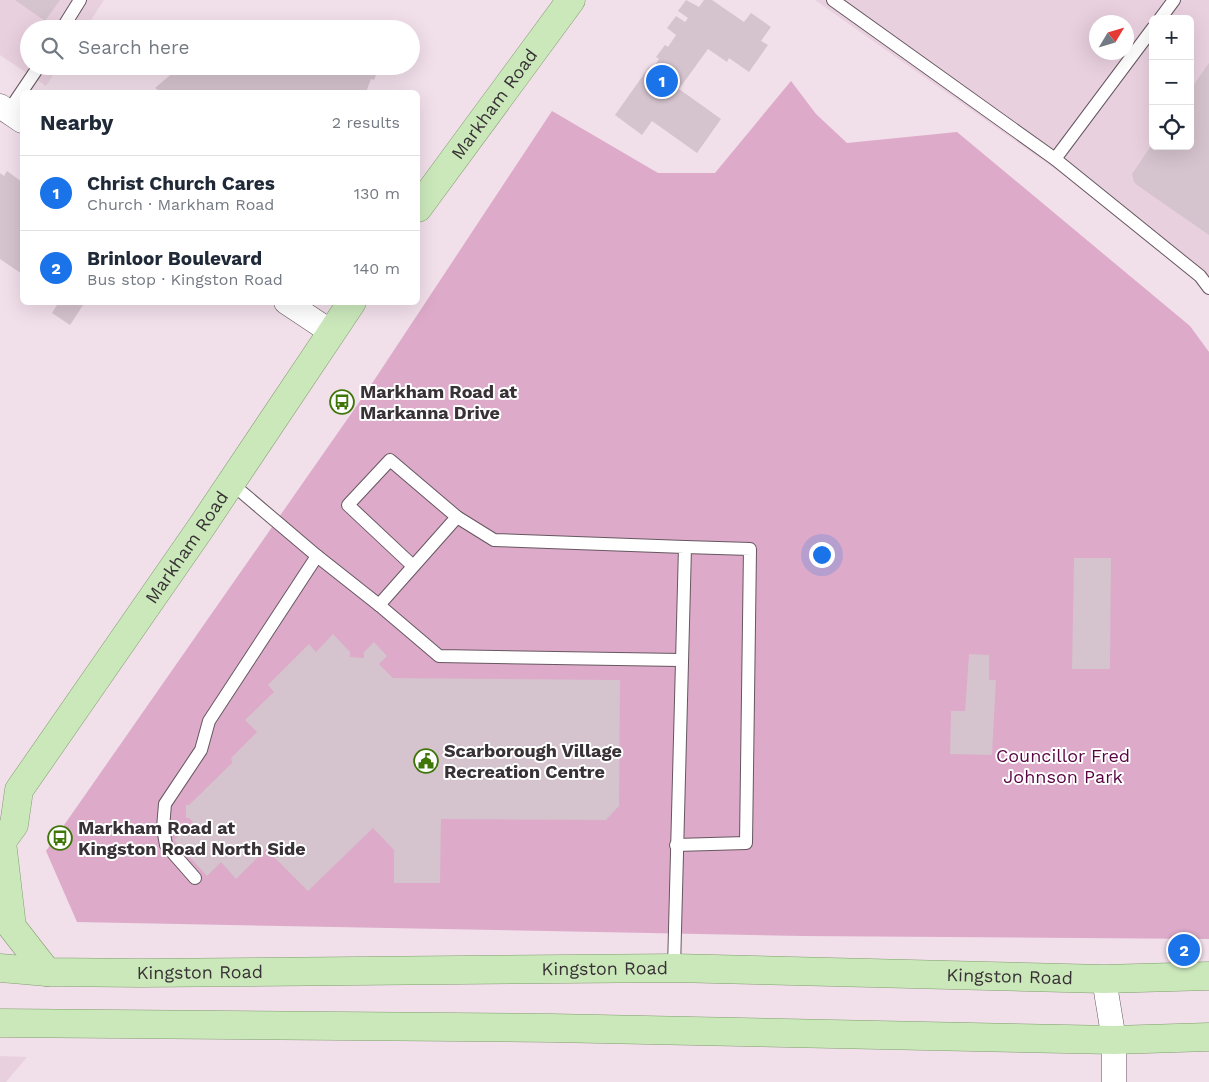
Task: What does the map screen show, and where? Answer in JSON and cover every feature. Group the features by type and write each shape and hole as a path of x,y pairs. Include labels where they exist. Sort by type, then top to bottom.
{"main road":[{"name":"Markham Road","path":"420,205 570,0"},
{"name":"Markham Road","path":"1,843 14,825 9,795 231,483 350,305"},
{"path":"1,843 12,927 46,972"},
{"name":"Kingston Road","path":"0,968 46,972 674,968 1104,979 1209,976"},
{"path":"0,1023 562,1028 1114,1040 1209,1038"}],"street":[{"path":"290,305 331,332"},
{"path":"1104,979 1114,1040 1114,1082"}],"lane":[{"path":"68,20 80,0"},
{"path":"833,0 1055,159 1200,276 1209,288"},
{"path":"1163,15 1174,0"},
{"path":"1055,159 1149,33"},
{"path":"24,90 33,75"},
{"path":"10,113 20,97"},
{"path":"413,566 348,505 390,460 457,517 494,540 750,549 746,842 676,845"},
{"path":"231,483 438,656 680,660"},
{"path":"379,605 457,517"},
{"path":"674,968 680,660 685,547"},
{"path":"195,878 166,845 163,828 165,804 201,750 209,721 317,556"}],"shaded area":[{"path":"0,0 104,0 91,20 20,20 20,68 0,55"},
{"path":"815,0 1209,0 1209,277"},
{"path":"30,75 53,75 46,86"},
{"path":"0,1056 27,1057 6,1082 0,1082"}],"green space":[{"name":"Councillor Fred Johnson Park","path":"791,81 816,114 847,143 957,132 1190,326 1209,352 1209,939 803,936 77,922 46,851 367,391 552,111 658,173 715,173"}],"building":[{"path":"15,0 60,0 46,20"},
{"path":"686,0 699,7 704,0 712,0 744,22 751,13 771,27 761,41 768,45 749,72 729,58 727,62 708,49 679,89 721,119 697,153 652,121 642,135 615,115 649,67 652,70 659,59 656,57 665,45 668,47 676,35 667,28 676,16 685,22 688,18 678,11"},
{"path":"1209,63 1209,235 1137,185 1132,174 1149,149 1194,150 1194,84"},
{"path":"170,75 376,75 374,80 371,79 367,90 158,90 155,88"},
{"path":"7,171 20,181 20,273 0,259 0,173 4,176"},
{"path":"57,305 83,305 70,325 52,313"},
{"path":"1074,558 1111,558 1110,669 1072,669"},
{"name":"Scarborough Village Recreation Centre","path":"333,634 350,652 350,657 364,658 364,652 374,642 387,656 379,664 393,678 620,680 619,806 606,820 441,819 440,883 394,883 394,850 373,828 308,891 266,849 236,879 221,862 207,876 174,840 193,822 186,818 186,805 189,805 232,763 231,758 257,732 245,720 274,692 268,685 309,644 316,652"},
{"path":"969,654 989,655 989,680 996,680 992,755 950,754 951,711 965,711"}],"place":[{"name":"Christ Church Cares","path":"662,81"},
{"name":"Markham Road at Markanna Drive","path":"342,402"},
{"name":"Scarborough Village Recreation Centre","path":"426,761"},
{"name":"Markham Road at Kingston Road North Side","path":"60,838"},
{"name":"Brinloor Boulevard","path":"1184,950"}]}
